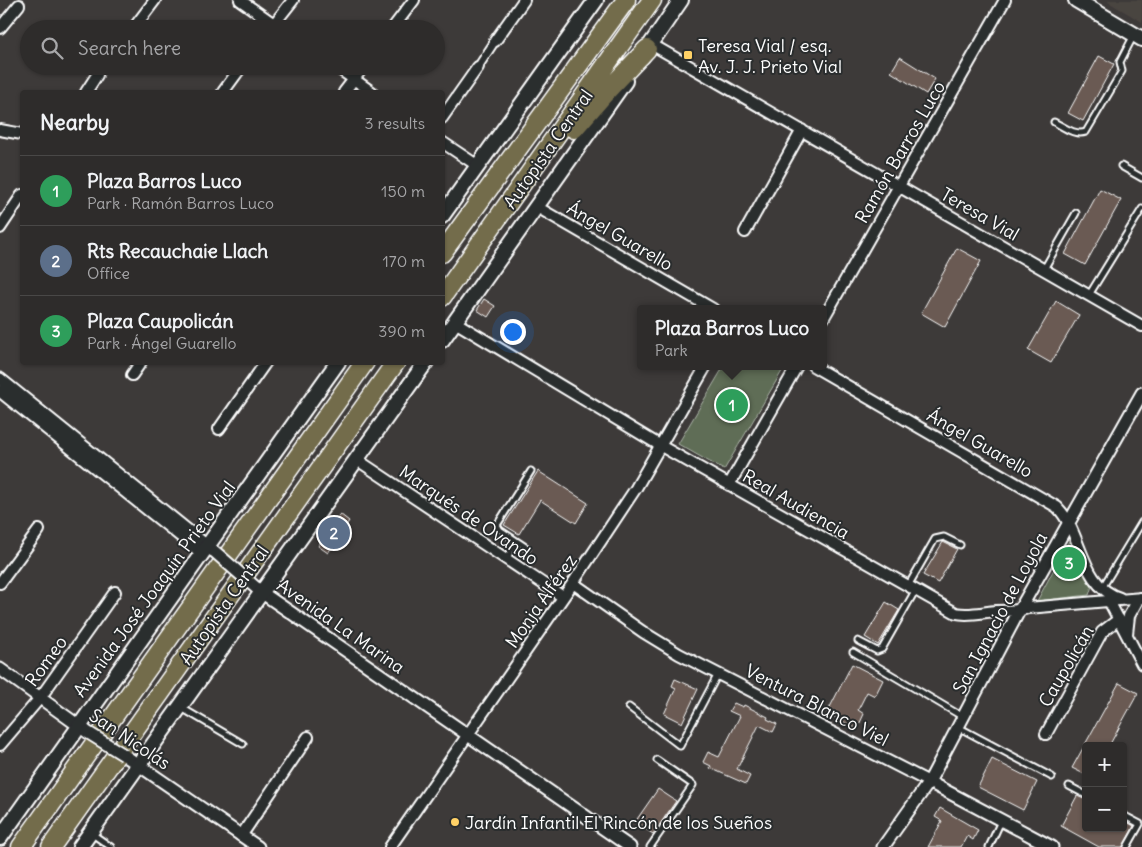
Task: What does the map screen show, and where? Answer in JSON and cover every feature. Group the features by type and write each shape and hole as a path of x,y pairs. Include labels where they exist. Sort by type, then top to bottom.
{"highway":[{"path":"557,94 610,0"},
{"name":"Autopista Central","path":"445,249 626,0"},
{"name":"Autopista Central","path":"445,293 652,0"},
{"path":"524,182 649,46"},
{"name":"Autopista Central","path":"21,847 363,365"},
{"name":"Autopista Central","path":"51,847 394,365"}],"main road":[{"path":"445,336 682,0"},
{"path":"1076,0 1138,37"},
{"path":"445,212 591,2"},
{"name":"Avenida José Joaquín Prieto Vial","path":"0,838 83,729 336,365"},
{"path":"80,847 424,365"}],"street":[{"path":"140,20 155,0"},
{"path":"240,0 266,20"},
{"path":"280,20 293,0"},
{"path":"399,20 414,0"},
{"path":"445,114 524,0"},
{"name":"Ramón Barros Luco","path":"827,313 1005,0"},
{"path":"0,28 21,2"},
{"name":"Teresa Vial","path":"649,46 802,130 1142,326"},
{"path":"87,90 98,75"},
{"path":"224,90 235,75"},
{"path":"347,75 369,90"},
{"path":"346,90 358,75"},
{"path":"0,130 20,134"},
{"path":"746,232 802,130"},
{"path":"445,144 478,166"},
{"path":"0,228 20,198"},
{"name":"Ángel Guarello","path":"537,207 706,305"},
{"name":"Real Audiencia","path":"455,322 661,446 951,611 962,615 1109,601"},
{"path":"132,375 139,365"},
{"path":"219,429 264,365"},
{"name":"Monja Alférez","path":"390,847 573,583 636,488 704,370"},
{"path":"729,485 794,370"},
{"name":"Ángel Guarello","path":"820,370 1052,503 1062,511 1069,522 1099,585"},
{"name":"Avenida La Marina","path":"0,379 84,452"},
{"name":"Avenida La Marina","path":"0,391 84,452 261,592 626,846"},
{"name":"San Ignacio de Loyola","path":"883,847 929,782 1019,611 1142,393"},
{"name":"Marqués de Ovando","path":"356,459 563,597"},
{"path":"0,583 39,530"},
{"name":"Ventura Blanco Viel","path":"573,583 660,643 1052,847"},
{"path":"1088,603 1099,585 1116,597 1125,600"},
{"name":"Romeo","path":"0,745 40,698 115,592"},
{"path":"1140,598 1109,601 1142,664"},
{"path":"1127,635 1129,616 1140,598"},
{"name":"Caupolicán","path":"1046,734 1102,632 1118,619"},
{"name":"San Nicolás","path":"0,669 83,729 258,847"},
{"path":"241,836 308,736"}],"lane":[{"path":"1054,122 1075,133 1086,132 1122,71 1120,62 1138,37"},
{"path":"1121,166 1142,178"},
{"path":"1089,295 1142,209"},
{"path":"1044,269 1076,213"},
{"path":"527,548 500,530 497,525 531,471"},
{"path":"1099,585 1142,522"},
{"path":"858,641 877,651 882,648 935,539 944,537 960,545"},
{"path":"505,559 517,542"},
{"path":"853,652 1052,778"},
{"path":"629,707 680,746 718,674"},
{"path":"180,707 243,744"},
{"path":"650,847 693,785 657,760"},
{"path":"1069,786 1082,793"},
{"path":"1127,817 1140,824 1127,847"},
{"path":"989,847 1001,820"},
{"path":"90,832 111,847"}],"shaded area":[{"path":"1109,0 1142,0 1142,22 1108,2"}],"green space":[{"path":"722,370 783,370 724,470 678,444"},
{"path":"1070,539 1092,586 1089,595 1037,601"}],"building":[{"path":"1099,56 1114,64 1083,121 1068,113"},
{"path":"900,57 935,79 926,94 891,72"},
{"path":"1100,189 1121,200 1085,265 1065,254"},
{"path":"957,248 981,261 945,327 921,313"},
{"path":"484,299 495,306 488,317 477,310"},
{"path":"1056,301 1079,315 1051,363 1028,350"},
{"path":"538,471 588,503 576,523 540,500 519,534 504,525"},
{"path":"340,514 349,521 328,553 318,546"},
{"path":"943,542 957,549 938,583 923,575"},
{"path":"886,602 899,610 878,645 865,637"},
{"path":"852,664 883,680 875,696 867,692 858,710 864,714 857,729 827,713"},
{"path":"675,679 698,689 682,723 664,714 676,688 672,686"},
{"path":"1119,683 1138,693 1111,742 1086,742"},
{"path":"734,703 743,707 744,705 768,717 767,719 777,724 773,732 759,725 737,769 750,776 746,784 710,768 711,766 703,762 708,752 719,757 740,716 729,711"},
{"path":"1082,750 1082,773 1072,768"},
{"path":"992,759 1037,782 1023,810 978,787"},
{"path":"658,789 676,801 653,834 635,822"},
{"path":"1077,796 1082,798 1082,832 1127,832 1127,822 1134,826 1123,847 1099,847 1061,826"},
{"path":"940,808 978,830 973,840 967,836 961,847 928,847 942,821 935,817"}],"place":[{"name":"Teresa Vial / esq. Av. J. J. Prieto Vial","path":"688,55"},
{"name":"Plaza Barros Luco","path":"732,405"},
{"name":"Rts Recauchaie Llach","path":"334,533"},
{"name":"Plaza Caupolicán","path":"1069,563"},
{"name":"Jardín Infantil El Rincón de los Sueños","path":"455,822"}]}
